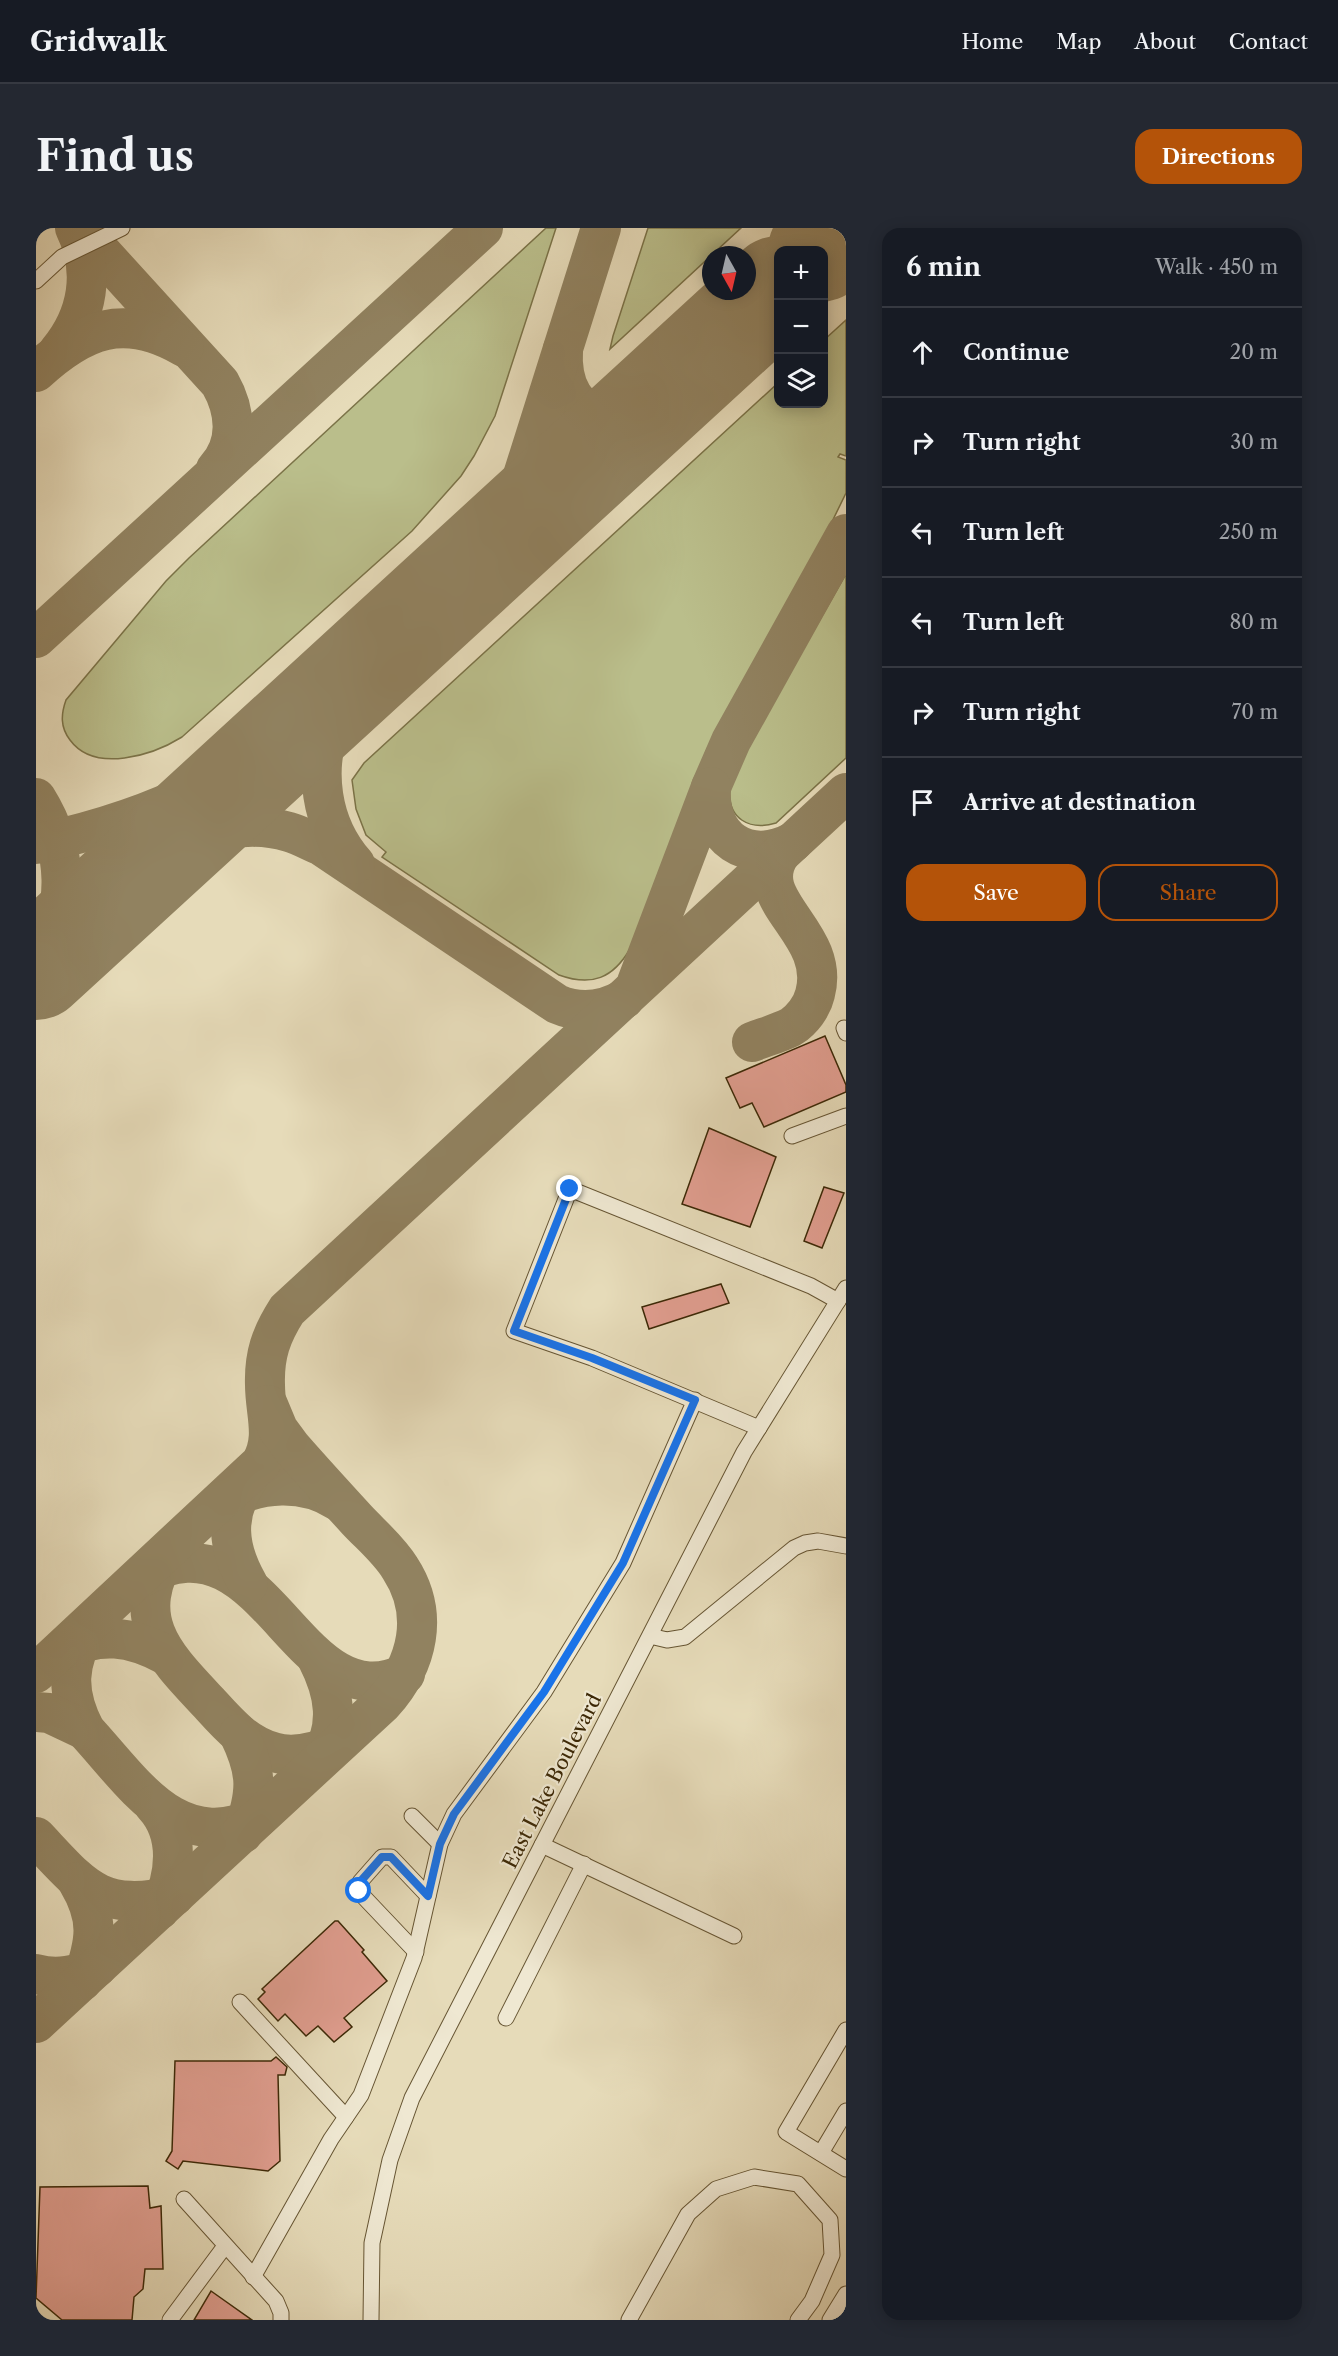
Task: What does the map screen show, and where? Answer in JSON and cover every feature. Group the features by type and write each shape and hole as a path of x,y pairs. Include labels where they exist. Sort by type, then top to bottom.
{"street":[{"path":"36,281 62,257 122,228"},
{"path":"792,1136 846,1116"},
{"path":"759,1428 592,1358 514,1331 570,1189 811,1286 842,1294"},
{"name":"East Lake Boulevard","path":"371,2320 372,2243 390,2160 412,2098 744,1452 842,1294"},
{"path":"253,2277 331,2139 361,2095 416,1952 440,1844 454,1814 544,1692 623,1563 695,1400"},
{"path":"650,1636 666,1640 685,1637 777,1561 805,1543 818,1541 846,1546"},
{"path":"412,1816 440,1844"},
{"path":"542,1845 734,1936"},
{"path":"416,1952 361,1894 360,1882 382,1857 391,1857 428,1896"},
{"path":"506,2018 584,1864"},
{"path":"240,2002 346,2117"},
{"path":"846,2030 786,2132 846,2169"},
{"path":"821,2153 846,2111"},
{"path":"629,2320 688,2214 716,2189 754,2176 798,2184 830,2220 832,2255 812,2301 798,2320"},
{"path":"184,2199 276,2301 281,2320"},
{"path":"170,2320 225,2246"},
{"path":"830,2320 846,2294"}],"green space":[{"path":"546,228 556,228 495,416 461,476 412,531 182,737 140,755 109,759 81,750 70,740 64,730 62,715 66,700 166,581"},
{"path":"648,228 741,228 722,246 702,246 702,264 610,349"},
{"path":"846,320 846,456 840,454 838,457 846,460 846,493 808,571 707,749 630,949 616,967 600,977 582,980 559,975 382,857 386,852 366,835 356,809 352,780 364,763 774,387 774,408 828,408 828,336"},
{"path":"846,574 846,758 776,823 749,824 736,815 732,808 730,789 734,774"}],"building":[{"path":"825,1036 846,1085 846,1092 764,1127 752,1103 740,1108 726,1078"},
{"path":"709,1128 776,1157 750,1227 682,1204"},
{"path":"824,1187 844,1193 822,1248 804,1241"},
{"path":"721,1284 729,1303 649,1329 642,1307"},
{"path":"335,1921 338,1921 364,1950 362,1952 387,1981 344,2018 352,2027 334,2042 318,2026 306,2036 285,2014 278,2021 258,1999 265,1992 262,1989"},
{"path":"276,2057 287,2067 285,2075 278,2075 280,2161 268,2171 183,2161 178,2169 166,2161 172,2151 175,2061 271,2061"},
{"path":"148,2186 150,2208 161,2206 163,2269 145,2269 143,2289 134,2297 132,2320 62,2320 36,2298 40,2187"},
{"path":"211,2291 252,2320 194,2320"}],"taxiway":[{"path":"58,352 76,323 86,293 85,260 82,244 75,228"},
{"path":"79,228 220,383 229,405 233,427 229,449 216,469"},
{"path":"36,638 483,228"},
{"path":"502,542 601,228"},
{"path":"36,372 71,345 105,330 123,328 142,330 162,336 184,347"},
{"path":"563,349 567,385 579,404 599,415 613,416 646,410"},
{"path":"711,787 731,741 846,534"},
{"path":"355,864 334,832 327,814 322,777 326,739 332,720 357,675"},
{"path":"36,844 78,834 162,806 226,774 299,728"},
{"path":"637,982 711,787 716,820 723,833 734,843 746,849 761,851 776,849 793,842"},
{"path":"36,1673 261,1463 269,1434 265,1395 267,1355 273,1337 287,1310 846,793"},
{"path":"36,798 55,838 62,880 56,921 48,941 36,960"},
{"path":"156,859 188,842 220,831 253,827 289,832 320,845 557,1004 574,1009 591,1010 624,999"},
{"path":"752,1042 795,1024 803,1017 815,994 817,972 812,953 774,887 773,870 781,853"},
{"path":"36,2023 383,1703 405,1672 412,1655 417,1621 415,1603 409,1585 396,1561 292,1448 278,1429 268,1405"},
{"path":"248,1479 235,1505 231,1531 236,1557 248,1584"},
{"path":"225,1501 252,1490 282,1486 310,1489 338,1501"},
{"path":"168,1552 156,1576 151,1598 151,1617 156,1635 165,1652 193,1686 245,1739 273,1752 299,1754 316,1751 340,1742"},
{"path":"142,1577 185,1563 221,1569 251,1590 306,1647 335,1670 367,1681 405,1674"},
{"path":"89,1628 81,1641 73,1666 71,1678 74,1703 85,1730 122,1772 160,1808 181,1820 204,1827 230,1826 259,1817"},
{"path":"63,1650 90,1641 115,1639 128,1640 166,1655"},
{"path":"317,1658 328,1684 333,1710 330,1736 318,1762"},
{"path":"36,1712 49,1713 85,1730"},
{"path":"239,1734 250,1760 253,1783 251,1806 243,1833"},
{"path":"154,1805 163,1816 169,1829 173,1856 169,1884 159,1910"},
{"path":"36,1837 67,1870 95,1892 110,1898 128,1901 174,1896"},
{"path":"78,1882 90,1907 94,1930 82,1981"},
{"path":"36,1974 52,1977 67,1976 97,1967"}],"runway":[{"path":"824,246 844,228"},
{"path":"36,968 774,292"}],"route":[{"path":"359,1891 360,1882 382,1857 386,1856 391,1857 428,1896 440,1844 454,1814 544,1692 623,1563 695,1400 592,1358 514,1331 570,1189"}]}
